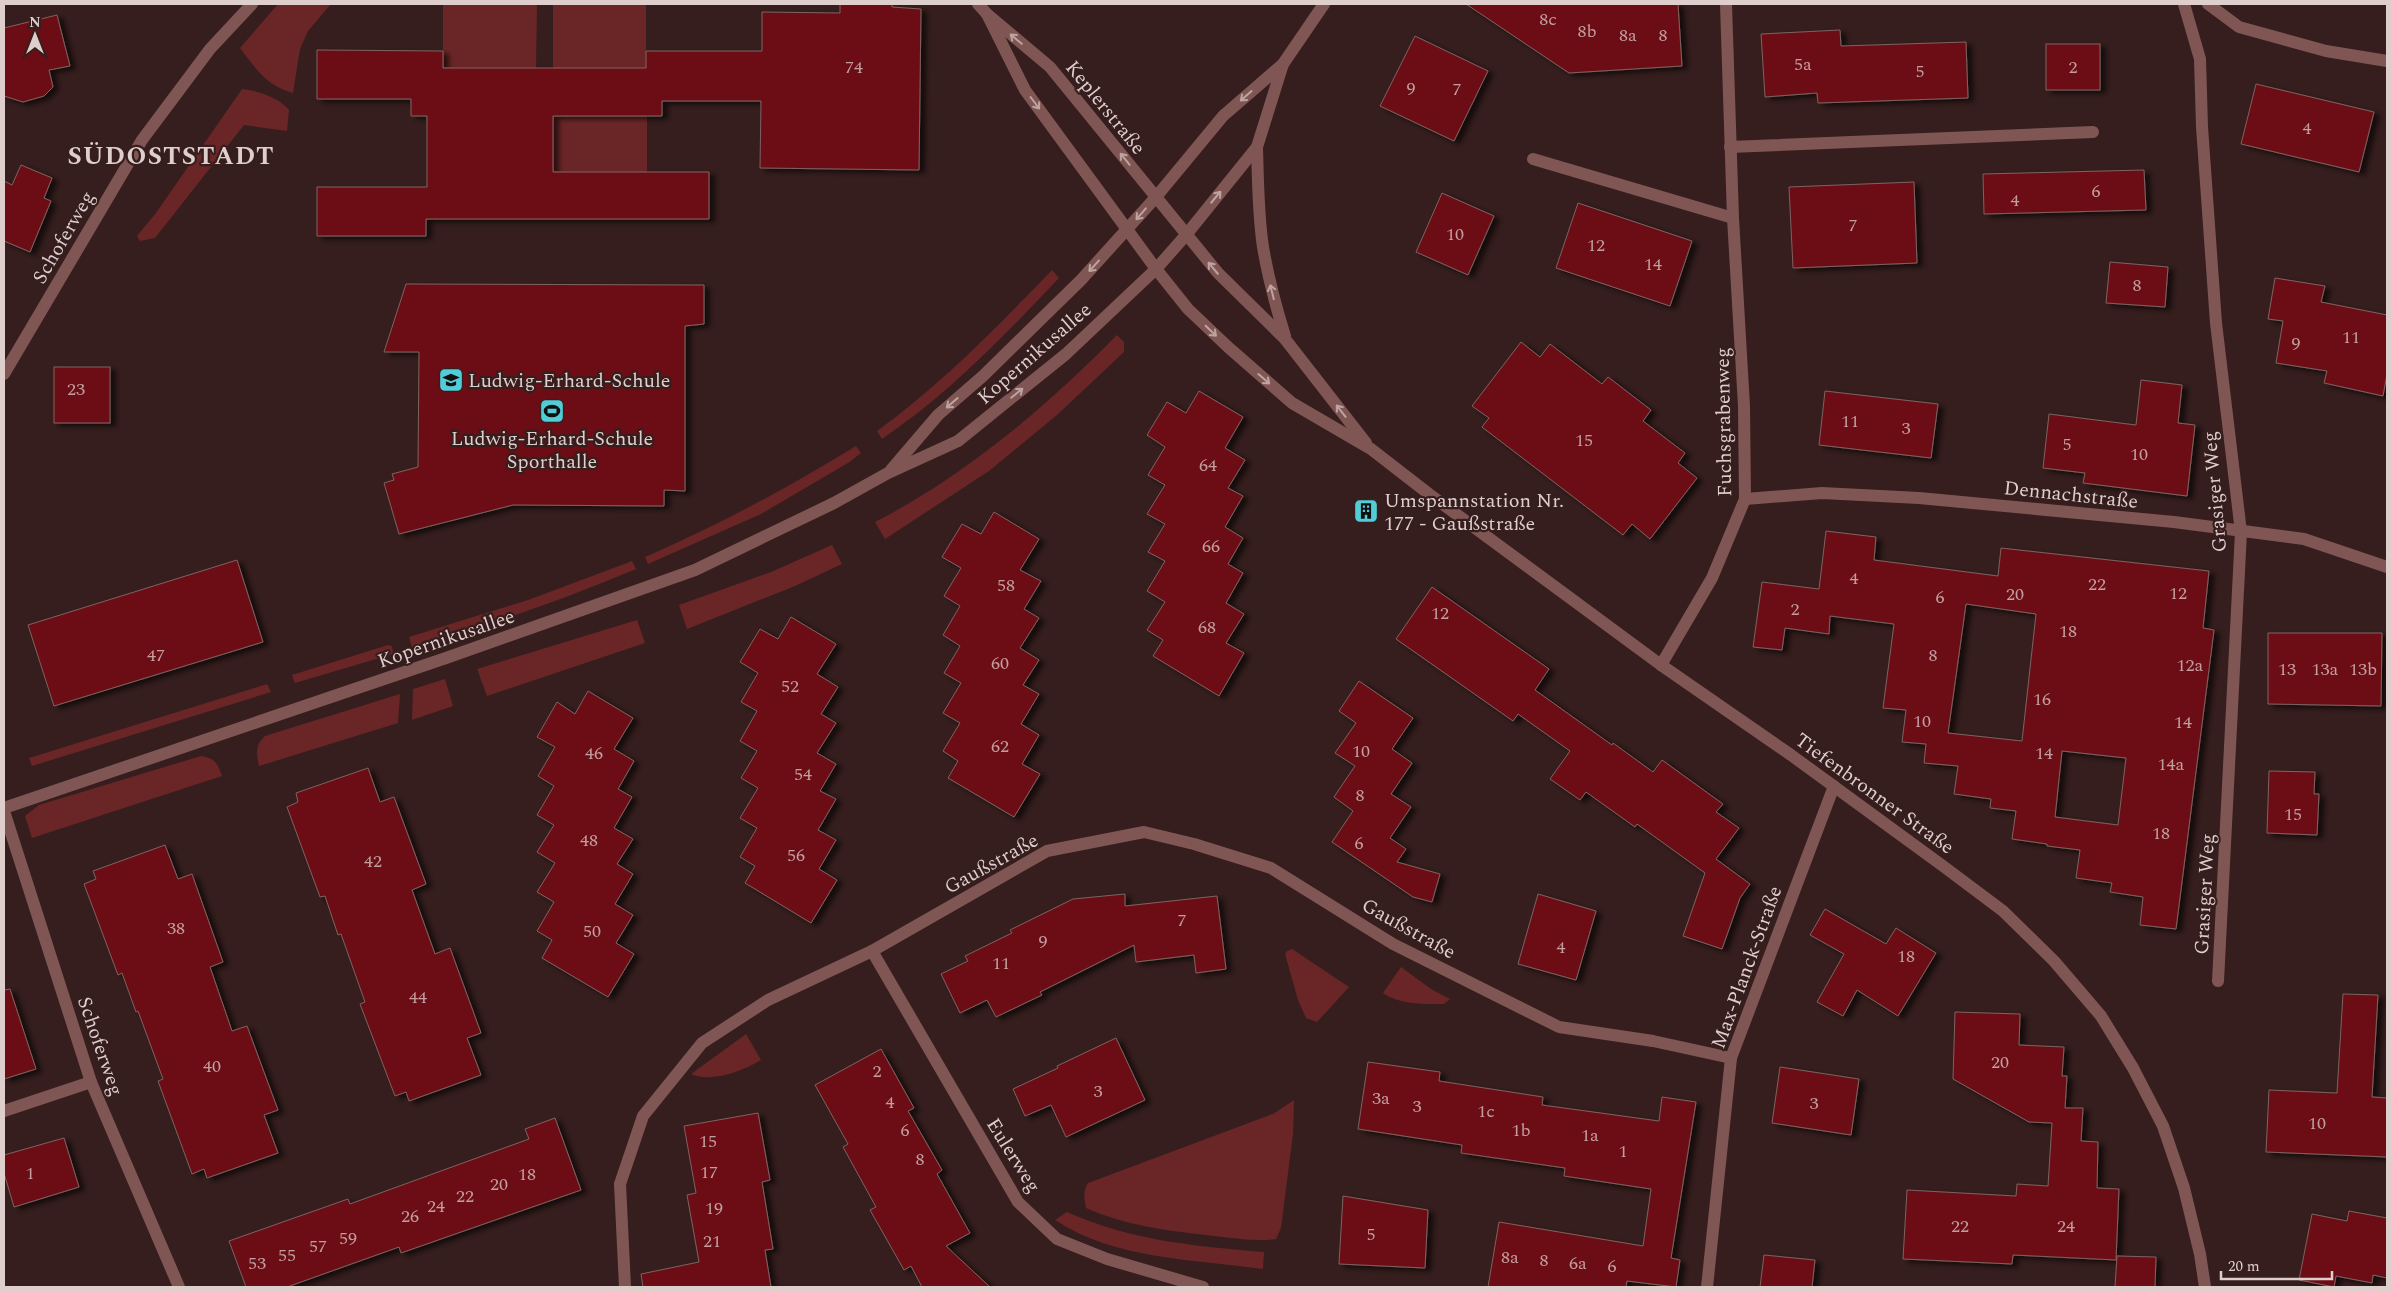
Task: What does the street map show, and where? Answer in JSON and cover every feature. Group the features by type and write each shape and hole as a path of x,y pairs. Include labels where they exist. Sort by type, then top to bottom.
{"street":[{"name":"Schoferweg","path":"4,374 142,140 210,49 252,4"},
{"name":"Keplerstraße","path":"978,4 987,14 1050,67 1186,235"},
{"path":"1127,230 1223,116 1283,64 1324,4"},
{"name":"Fuchsgrabenweg","path":"1661,664 1712,578 1745,499 1740,319 1733,218 1726,4"},
{"name":"Grasiger Weg","path":"2184,4 2200,59 2202,127 2216,322 2240,532 2218,981"},
{"path":"2208,4 2239,27 2326,51 2387,61"},
{"name":"Keplerstraße","path":"987,14 1025,90 1127,230"},
{"path":"1283,64 1257,147 1259,205 1263,246 1271,289 1285,339"},
{"path":"1730,147 2093,132"},
{"path":"1186,235 1257,147"},
{"path":"1533,159 1733,218"},
{"name":"Tiefenbronner Straße","path":"1127,230 1188,309 1292,403 1371,449 1429,494 1661,664 1834,786 2004,911 2054,961 2101,1016 2133,1068 2163,1126 2184,1188 2200,1254 2205,1287"},
{"name":"Kopernikusallee","path":"888,473 938,415 983,376 1067,294 1127,230"},
{"name":"Tiefenbronner Straße","path":"1186,235 1218,274 1285,339 1371,449"},
{"name":"Kopernikusallee","path":"4,809 446,658 695,570 834,503 888,473 958,441 1066,354 1156,269 1186,235"},
{"name":"Dennachstraße","path":"1745,499 1822,493 1919,498 2174,522 2304,539 2387,567"},
{"name":"Max-Planck-Straße","path":"1707,1287 1731,1058 1834,786"},
{"name":"Schoferweg","path":"4,809 91,1082 179,1287"},
{"name":"Gaußstraße","path":"625,1287 620,1184 643,1116 702,1042 768,1000 872,951 1047,851 1144,832 1194,844 1272,868 1394,944 1559,1027 1653,1041 1731,1058"},
{"name":"Eulerweg","path":"872,951 1018,1202 1057,1239 1107,1259 1203,1287"},
{"path":"4,1111 91,1082"}],"shaded area":[{"path":"278,4 331,4 308,31 300,49 293,93 276,86 263,76 240,48"},
{"path":"443,4 537,4 536,69 443,68"},
{"path":"553,4 646,4 646,68 553,68"},
{"path":"242,89 268,95 285,105 289,110 287,131 244,125 155,238 140,241 137,236 156,213"},
{"path":"553,116 647,116 647,172 553,172"},
{"path":"1052,270 1059,278 996,343 953,384 907,422 882,439 877,431 946,375"},
{"path":"1117,335 1124,342 1124,352 1057,415 989,471 885,539 875,522 941,483 1003,438 1062,388"},
{"path":"856,446 861,453 848,463 761,514 648,564 645,557 752,505 805,477"},
{"path":"832,545 842,564 795,586 687,629 679,605 771,572"},
{"path":"632,561 636,569 609,580 525,612 412,648 409,637 528,600"},
{"path":"637,620 645,643 487,696 477,669"},
{"path":"388,645 392,646 393,654 295,683 292,675"},
{"path":"445,679 453,706 412,720 413,689"},
{"path":"267,684 271,692 32,766 29,758"},
{"path":"400,694 398,723 259,766 257,750 259,743 265,736"},
{"path":"201,756 210,758 215,762 222,776 32,838 25,816 39,805"},
{"path":"1292,949 1349,987 1317,1022 1306,1018 1298,1000 1285,954"},
{"path":"1401,967 1431,989 1450,999 1444,1004 1412,1003 1397,1000 1383,993"},
{"path":"746,1034 761,1060 736,1072 717,1076 708,1077 691,1074"},
{"path":"1294,1100 1293,1134 1281,1228 1276,1239 1245,1239 1165,1230 1117,1219 1086,1208 1084,1195 1088,1183 1273,1114"},
{"path":"1067,1212 1116,1230 1164,1241 1264,1252 1263,1269 1156,1256 1103,1243 1055,1220"}],"building":[{"path":"840,4 892,4 892,7 921,9 919,170 760,168 761,101 662,101 662,116 553,116 553,172 709,172 709,219 426,219 426,236 317,236 317,187 427,187 427,116 411,116 411,99 317,99 317,50 443,51 443,68 646,68 646,51 762,51 762,12 840,13"},
{"path":"1466,4 1678,4 1682,66 1569,73"},
{"path":"57,15 70,66 49,70 53,87 44,96 23,102 4,96 4,28"},
{"path":"1840,30 1841,46 1966,42 1968,98 1818,103 1817,93 1765,97 1761,34"},
{"path":"1415,36 1488,71 1454,141 1380,106"},
{"path":"2046,44 2100,44 2100,90 2046,90"},
{"path":"2256,84 2374,112 2359,172 2241,144"},
{"path":"21,165 52,178 44,198 51,201 30,252 4,241 4,181 12,185"},
{"path":"2144,170 2146,210 1984,214 1983,174"},
{"path":"1914,182 1917,263 1793,268 1789,187"},
{"path":"1442,193 1494,216 1468,275 1416,252"},
{"path":"1578,203 1692,241 1670,306 1556,268"},
{"path":"2110,262 2168,267 2165,307 2106,303"},
{"path":"2275,278 2325,286 2321,302 2387,315 2387,374 2383,396 2324,383 2327,371 2276,363 2283,321 2268,319"},
{"name":"Ludwig-Erhard-Schule Sporthalle","path":"406,284 704,285 704,324 685,326 685,491 664,490 664,506 513,505 399,534 384,483 394,480 392,474 418,467 419,352 384,352"},
{"path":"1521,342 1540,357 1550,344 1602,384 1608,377 1651,410 1643,421 1685,453 1678,463 1697,478 1650,539 1632,524 1623,535 1482,427 1489,418 1472,406"},
{"path":"54,367 110,367 110,423 54,423"},
{"path":"2141,380 2182,385 2178,423 2195,425 2187,496 2083,483 2085,473 2043,468 2049,414 2136,425"},
{"path":"1199,391 1243,417 1225,448 1245,460 1228,488 1243,496 1225,527 1243,538 1228,564 1243,573 1226,603 1244,614 1226,643 1244,653 1219,696 1153,656 1163,640 1147,630 1165,602 1147,591 1165,561 1148,552 1165,524 1147,514 1165,485 1148,475 1165,447 1147,435 1167,402 1186,413"},
{"path":"1825,391 1938,404 1931,458 1819,445"},
{"path":"994,512 1039,539 1020,570 1041,581 1024,609 1039,618 1020,648 1039,660 1023,685 1039,694 1021,724 1039,735 1022,764 1040,774 1014,817 948,778 958,761 943,751 960,723 943,713 961,683 944,673 960,646 943,635 960,606 944,596 961,568 942,557 962,524 981,534"},
{"path":"1826,531 1876,537 1874,560 1998,576 2001,548 2209,571 2203,628 2214,630 2176,929 2140,925 2143,897 2110,892 2112,883 2076,878 2080,850 2012,839 2016,811 1990,808 1991,799 1954,794 1958,766 1924,763 1926,744 1902,742 1906,710 1883,708 1894,624 1830,616 1829,634 1785,628 1782,650 1753,647 1762,582 1819,589","holes":["1966,604 2036,614 2022,741 1948,733","2062,751 2126,758 2118,825 2055,817"]},
{"path":"237,560 263,642 54,706 28,625"},
{"path":"1432,587 1549,669 1535,690 1653,772 1662,760 1723,804 1716,812 1739,828 1716,859 1750,884 1740,898 1722,949 1683,936 1705,873 1637,824 1635,827 1586,792 1580,800 1550,779 1570,751 1518,714 1513,721 1396,639"},
{"path":"791,617 836,644 817,674 838,687 821,714 836,723 817,753 836,764 820,791 836,799 818,830 836,840 819,869 837,880 811,923 745,883 755,866 740,857 757,828 740,818 758,788 741,778 757,751 740,741 757,711 741,702 758,673 740,662 760,629 778,639"},
{"path":"2268,633 2382,633 2381,706 2268,704"},
{"path":"1359,681 1413,718 1392,749 1412,763 1391,794 1411,807 1390,838 1406,849 1397,862 1440,874 1432,902 1413,897 1332,842 1353,811 1334,797 1355,766 1335,753 1356,723 1339,711"},
{"path":"588,691 633,718 614,749 634,761 618,789 632,797 614,828 633,839 617,864 633,874 615,904 633,915 616,943 634,954 608,997 542,958 552,940 537,931 554,902 537,892 555,863 537,852 554,825 537,815 554,786 538,776 555,747 537,737 557,702 575,714"},
{"path":"368,768 380,802 394,797 426,884 412,890 435,954 450,948 481,1033 467,1038 481,1075 409,1101 406,1092 395,1096 360,1004 365,1002 341,934 338,935 325,896 320,897 287,807 298,802 296,793"},
{"path":"2269,771 2315,772 2314,794 2319,794 2317,835 2267,833"},
{"path":"165,845 178,879 192,874 223,962 210,967 232,1031 247,1026 278,1110 264,1115 278,1153 207,1178 204,1169 192,1174 158,1081 163,1079 138,1011 136,1012 122,973 118,975 84,884 96,879 93,871"},
{"path":"1125,894 1125,906 1217,896 1226,969 1196,973 1194,955 1136,962 1134,945 1040,992 1042,995 996,1017 987,1000 960,1013 941,974 968,961 965,956 1012,933 1010,930 1073,899"},
{"path":"1538,894 1596,911 1576,980 1518,964"},
{"path":"1825,909 1886,944 1896,928 1936,953 1898,1016 1857,990 1843,1016 1817,1002 1844,954 1810,935"},
{"path":"10,989 36,1069 4,1079 4,990"},
{"path":"2343,994 2378,995 2372,1097 2387,1098 2387,1157 2266,1152 2269,1090 2337,1093"},
{"path":"1955,1012 2020,1014 2019,1045 2064,1047 2062,1076 2067,1076 2065,1108 2083,1108 2081,1141 2098,1142 2097,1188 2119,1189 2116,1260 2013,1255 2012,1264 1903,1259 1907,1190 2016,1196 2017,1184 2048,1186 2052,1123 2029,1122 1953,1079"},
{"path":"1116,1038 1145,1100 1066,1137 1051,1105 1025,1116 1013,1089"},
{"path":"881,1049 914,1108 908,1111 942,1170 937,1174 970,1233 946,1246 990,1287 922,1287 911,1266 904,1270 870,1210 876,1207 843,1147 848,1144 815,1085"},
{"path":"1368,1062 1440,1072 1439,1081 1543,1097 1542,1105 1659,1121 1662,1097 1696,1102 1671,1258 1680,1260 1676,1287 1627,1281 1626,1287 1488,1287 1499,1222 1643,1246 1651,1189 1564,1176 1565,1168 1461,1153 1462,1145 1358,1129"},
{"path":"1780,1067 1859,1079 1851,1135 1772,1123"},
{"path":"758,1113 770,1180 762,1182 773,1249 765,1250 771,1287 643,1287 641,1274 699,1262 687,1195 696,1193 684,1126"},
{"path":"555,1118 581,1190 401,1253 399,1247 287,1287 246,1287 229,1241 348,1199 350,1204 529,1139 525,1129"},
{"path":"64,1138 79,1187 14,1207 4,1173 4,1155"},
{"path":"1343,1196 1428,1210 1425,1268 1339,1264"},
{"path":"2349,1211 2387,1218 2387,1278 2373,1275 2372,1283 2336,1276 2334,1287 2299,1280 2312,1214 2347,1221"},
{"path":"1764,1255 1815,1260 1812,1287 1760,1287"},
{"path":"2117,1256 2156,1257 2155,1287 2115,1287"}],"place":[{"name":"Ludwig-Erhard-Schule","path":"451,380"},
{"name":"Ludwig-Erhard-Schule Sporthalle","path":"552,411"},
{"name":"Umspannstation Nr. 177 - Gaußstraße","path":"1366,511"}],"district":[{"name":"SÜDOSTSTADT","path":"171,155"}]}
